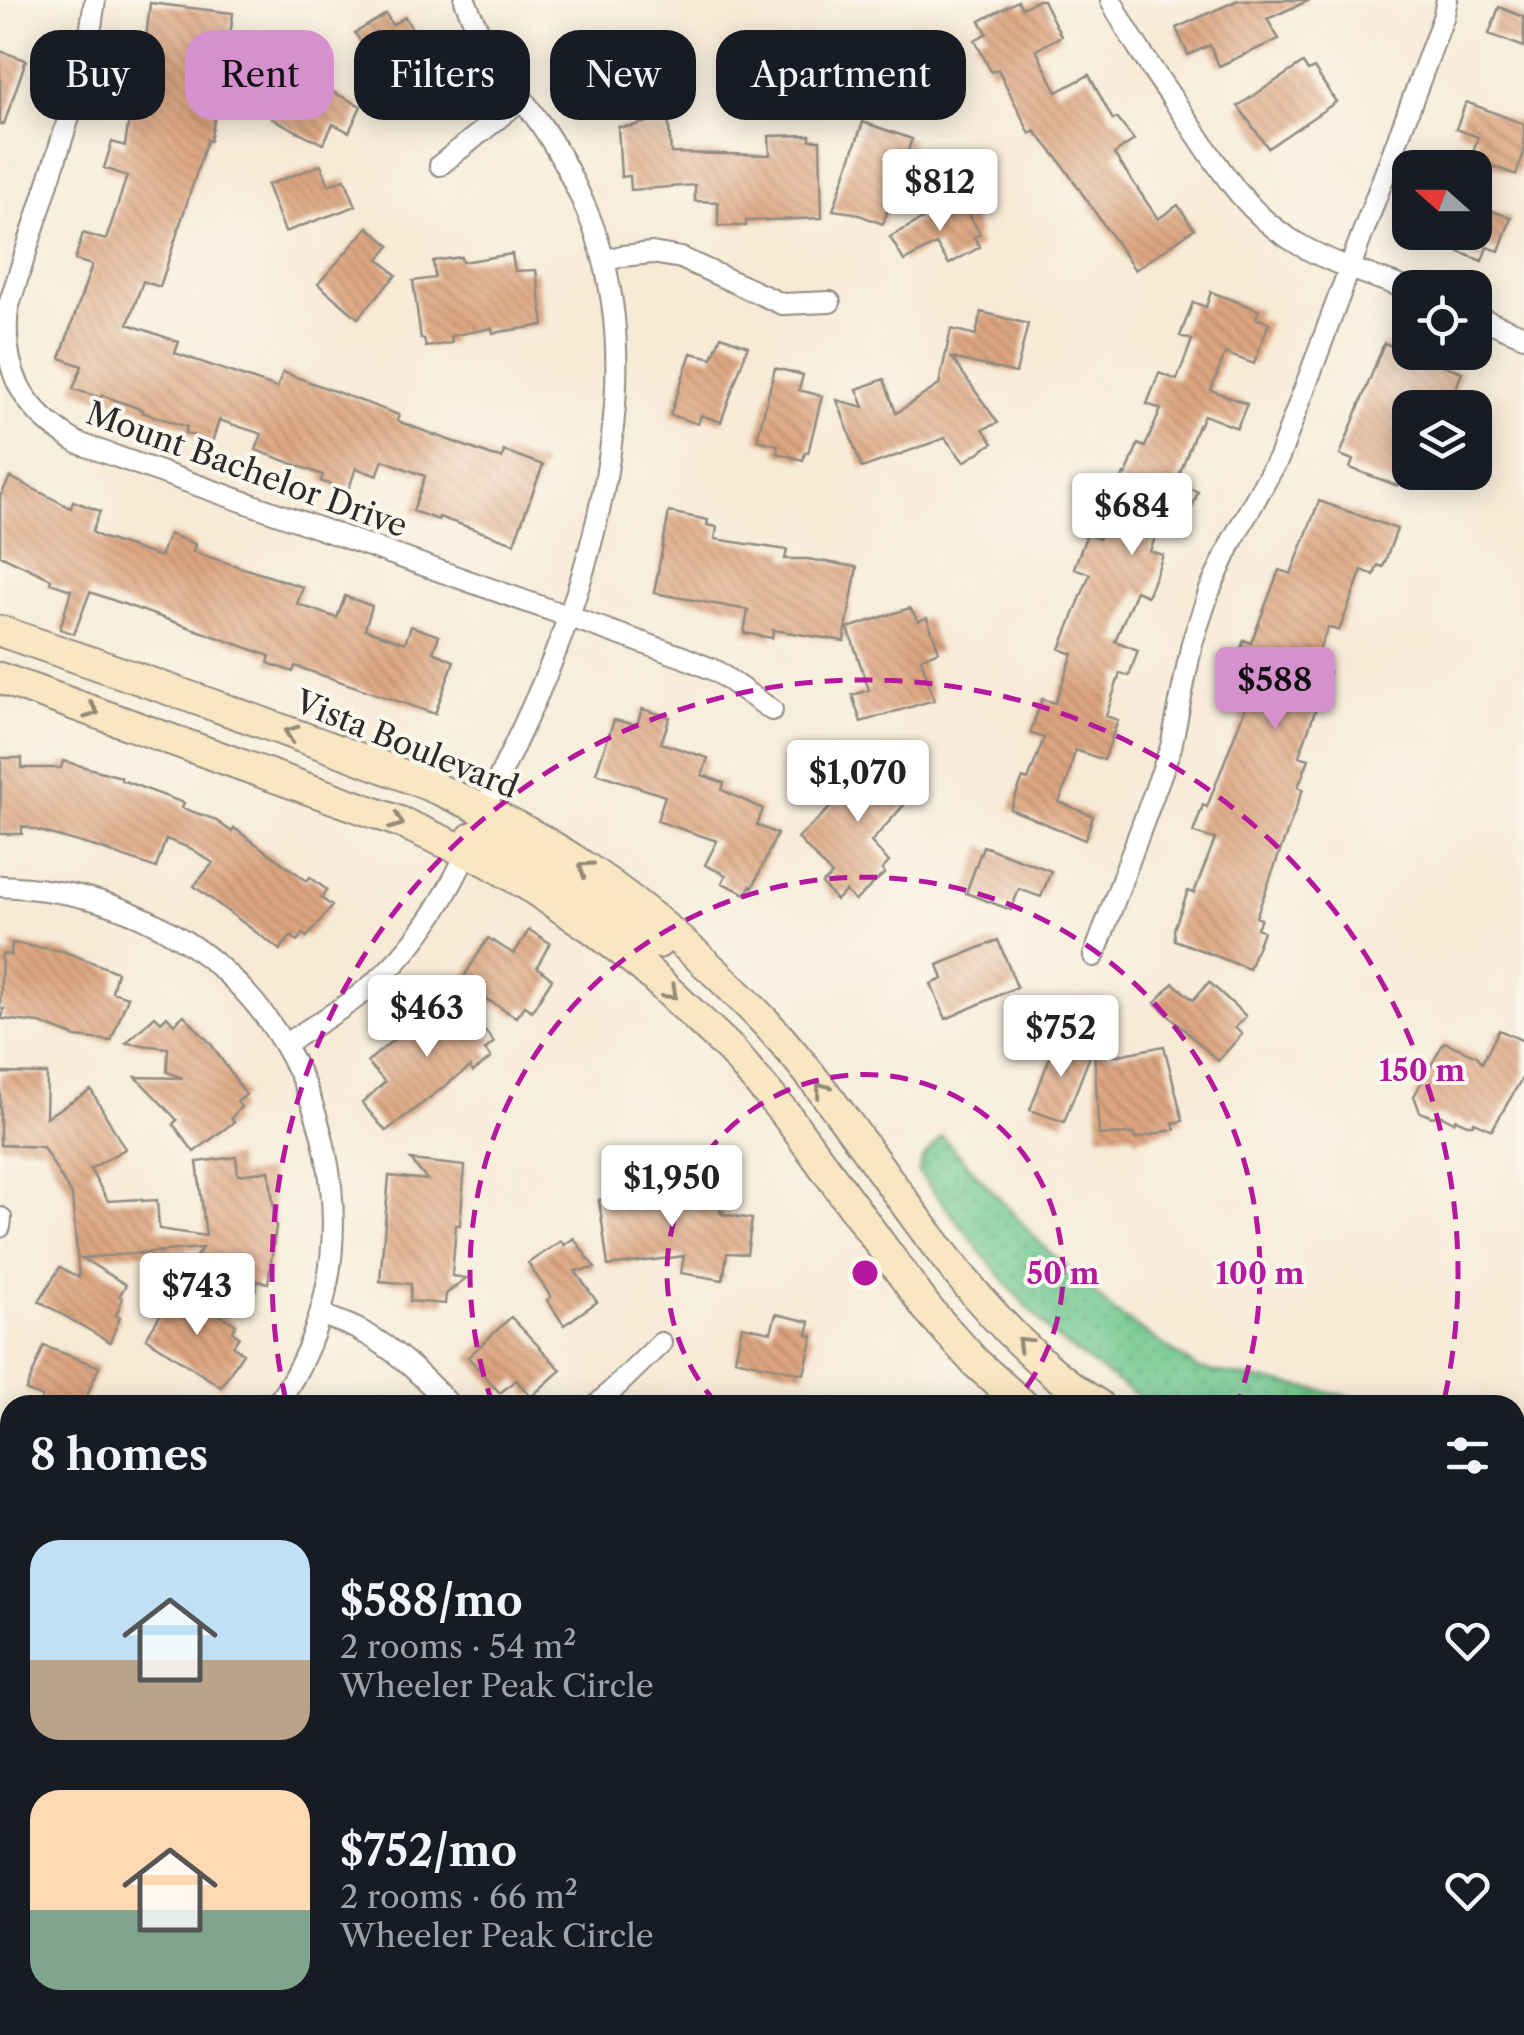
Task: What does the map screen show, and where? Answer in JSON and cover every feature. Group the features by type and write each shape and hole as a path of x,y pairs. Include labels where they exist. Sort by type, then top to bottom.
{"main road":[{"name":"Vista Boulevard","path":"0,631 428,784 511,823 585,866 707,963 769,1026 819,1084 990,1311 1027,1349 1085,1395"},
{"path":"0,678 400,822 467,852 532,888 592,928 645,969 731,1050 787,1116 926,1307 975,1362 1012,1395"},
{"path":"467,852 472,838 480,834 658,943 707,963"}],"street":[{"name":"Mount Bachelor Drive","path":"95,0 77,92 8,308 5,333 9,361 20,389 36,412 78,443 683,657 716,671 772,710"},
{"path":"465,0 478,30"},
{"path":"1111,0 1129,36 1231,185 1259,215 1288,238 1324,258 1392,283"},
{"path":"1094,956 1171,747 1192,643 1210,592 1232,541 1280,457 1447,0"},
{"path":"484,810 569,617 607,468 616,395 616,338 604,261 566,166 530,110"},
{"path":"440,165 496,120"},
{"path":"604,261 652,254 681,258 782,304 830,302"},
{"path":"1492,323 1524,336"},
{"path":"285,1044 352,1001 388,970 418,938 467,852"},
{"path":"0,886 44,888 92,898 138,915 182,938 222,969 257,1005 285,1044 308,1090 324,1136 334,1225 320,1314 306,1352 282,1395"},
{"path":"0,1227 1,1218"},
{"path":"320,1314 357,1328 391,1349 440,1395"},
{"path":"608,1395 662,1344"}],"green space":[{"path":"942,1136 1045,1248 1116,1313 1199,1369 1344,1395 1137,1395 1052,1335 918,1172 922,1159"}],"building":[{"path":"1043,0 1061,36 1036,50 1057,92 1089,75 1113,120 1117,118 1134,140 1114,154 1158,219 1178,205 1194,229 1135,270 1059,160 1035,131 1030,134 998,69 991,72 975,40 987,33 980,21 1018,1 1022,8"},
{"path":"1238,0 1310,0 1267,19 1279,39 1219,66 1210,45 1188,55 1176,28"},
{"path":"150,3 233,13 231,30 185,30 185,120 214,120 160,287 143,281 128,324 179,342 175,353 277,388 283,372 399,415 397,421 492,456 502,458 504,451 543,465 514,543 413,511 425,476 383,460 377,476 356,468 348,491 321,481 323,475 256,450 262,434 219,420 212,442 185,433 187,427 143,410 73,389 82,366 60,358 92,265 75,260 83,233 106,240 127,176 104,168 112,142 125,146 129,120 165,120 165,30 147,30"},
{"path":"1499,7 1524,17 1524,47 1489,34"},
{"path":"386,14 392,25 405,17 413,30 360,30"},
{"path":"0,51 26,60 4,124 0,124"},
{"path":"1303,63 1308,71 1314,68 1336,102 1268,148 1238,106"},
{"path":"334,92 354,102 355,120 349,132 333,124 323,144 275,120 334,120"},
{"path":"1466,102 1524,124 1524,153 1516,175 1492,166 1492,150 1474,150 1478,137 1456,129"},
{"path":"668,120 671,153 770,155 769,136 810,135 810,140 820,140 822,218 718,226 718,202 695,201 695,185 631,190 630,176 621,177 618,127"},
{"path":"863,122 912,139 883,224 833,210"},
{"path":"321,165 329,185 345,179 356,206 285,232 267,185"},
{"path":"955,201 957,205 962,202 980,234 974,237 980,247 949,264 936,244 904,261 890,237"},
{"path":"1492,211 1511,218 1499,251 1492,249"},
{"path":"368,227 390,246 379,259 396,275 358,318 318,284"},
{"path":"1454,250 1486,250 1482,261"},
{"path":"512,254 515,271 536,270 544,325 493,333 492,328 451,336 452,343 426,347 421,339 413,281 435,278 433,261 461,257 462,262"},
{"path":"1211,292 1259,310 1256,318 1269,323 1254,364 1225,353 1211,390 1247,404 1237,428 1204,415 1198,425 1176,483 1198,492 1188,518 1166,509 1150,551 1163,555 1157,572 1147,596 1136,591 1115,641 1138,650 1129,676 1120,673 1106,716 1118,720 1104,760 1075,750 1059,802 1093,816 1085,840 1010,809 1023,778 1028,780 1044,738 1030,733 1042,699 1055,703 1073,654 1060,649 1090,574 1074,568 1087,534 1099,539 1138,444 1145,447 1161,409 1147,404 1159,373 1177,380 1192,340 1180,336 1193,302 1206,307"},
{"path":"981,312 1028,324 1016,373 952,358 998,423 983,429 993,443 964,462 945,438 862,468 837,400 864,407 857,389 884,379 896,413 939,385 951,329 976,335"},
{"path":"721,336 748,346 721,422 701,415 698,424 670,415 691,353 712,358"},
{"path":"1384,343 1392,346 1392,370 1462,372 1456,390 1392,390 1392,484 1350,468 1353,460 1340,455"},
{"path":"775,368 803,375 799,390 822,396 803,460 777,453 778,445 757,440"},
{"path":"10,477 71,508 73,501 100,511 92,532 103,538 160,557 169,534 195,544 193,552 303,587 297,604 337,618 345,596 372,606 365,629 405,643 411,626 439,636 433,652 454,661 435,714 295,666 293,672 268,663 270,656 90,592 74,634 60,629 71,590 50,583 51,579 0,555 0,497"},
{"path":"1319,501 1397,529 1383,567 1378,565 1374,575 1362,570 1339,631 1328,627 1313,666 1329,672 1299,756 1309,759 1298,787 1303,789 1256,917 1261,919 1257,928 1263,931 1249,969 1175,940 1174,929 1188,891 1194,893 1215,839 1193,833 1203,805 1207,807 1257,677 1235,668 1236,661 1244,640 1251,643 1279,570 1291,574"},
{"path":"669,512 708,520 707,525 717,527 715,539 787,550 785,559 857,567 844,641 773,630 772,638 744,633 748,610 654,593"},
{"path":"910,608 918,621 927,618 939,651 921,658 934,700 861,722 852,695 869,690 848,628"},
{"path":"642,709 670,717 661,743 708,758 702,775 724,783 722,790 763,809 757,825 777,834 753,887 746,894 722,883 726,875 705,865 717,841 657,821 665,796 596,773 614,720 637,725"},
{"path":"848,754 867,772 883,754 920,787 871,842 889,862 882,870 885,873 855,901 846,891 836,900 822,884 832,875 798,838 848,791 829,775"},
{"path":"1,758 22,758 22,768 61,768 63,761 121,777 184,803 182,808 214,819 232,832 234,828 307,881 310,877 327,890 321,898 332,906 307,937 303,934 297,941 291,936 280,950 194,886 213,863 192,849 166,839 156,868 22,826 22,834 0,834"},
{"path":"983,846 1051,871 1041,897 1019,889 1011,910 966,893"},
{"path":"529,930 550,943 537,967 552,979 532,1011 524,1006 516,1017 460,983 488,938 514,954"},
{"path":"998,940 1017,987 946,1019 931,984 943,979 938,965"},
{"path":"12,943 63,951 117,972 112,992 128,997 111,1041 76,1037 40,1023 2,1019 2,954 11,955"},
{"path":"1209,982 1246,1016 1235,1028 1242,1034 1218,1061 1155,1003 1173,983 1193,1000"},
{"path":"453,990 494,1042 485,1050 491,1058 473,1072 470,1067 386,1131 362,1103 385,1082 367,1062"},
{"path":"184,1015 211,1044 246,1095 237,1102 241,1107 231,1118 234,1122 194,1152 173,1124 177,1120 136,1077 183,1078 167,1072 168,1048 126,1043 155,1016 161,1022 167,1016 174,1024"},
{"path":"1499,1030 1524,1041 1524,1075 1492,1130 1474,1122 1454,1122 1420,1112 1414,1096 1444,1042 1477,1056 1482,1063"},
{"path":"1057,1038 1092,1051 1064,1122 1030,1110"},
{"path":"1164,1046 1183,1121 1173,1123 1175,1129 1135,1139 1134,1134 1099,1135 1094,1049 1114,1056"},
{"path":"0,1073 47,1074 46,1117 91,1090 125,1149 90,1169 108,1201 157,1200 159,1229 206,1236 197,1162 236,1157 238,1175 269,1171 276,1227 268,1283 257,1281 256,1289 241,1286 240,1292 189,1285 202,1248 82,1258 126,1285 119,1296 123,1298 116,1315 120,1317 110,1342 39,1301 60,1267 79,1278 72,1196 43,1147 0,1145"},
{"path":"411,1160 465,1166 452,1276 466,1278 446,1294 445,1304 410,1301 411,1284 380,1281 389,1176 427,1180"},
{"path":"631,1186 632,1192 651,1190 652,1196 686,1192 722,1198 722,1214 752,1219 747,1254 727,1253 723,1280 681,1273 684,1256 608,1266 599,1200 611,1198 610,1188"},
{"path":"574,1238 595,1268 575,1271 597,1302 564,1325 528,1263 561,1241 564,1245"},
{"path":"173,1294 185,1301 187,1295 236,1325 232,1332 239,1337 233,1346 243,1353 221,1387 146,1338"},
{"path":"776,1314 810,1322 807,1335 813,1336 804,1374 735,1359 742,1326 771,1332"},
{"path":"511,1317 561,1370 533,1395 516,1380 500,1393 468,1357"},
{"path":"44,1346 99,1367 87,1395 37,1395 26,1390"}]}
